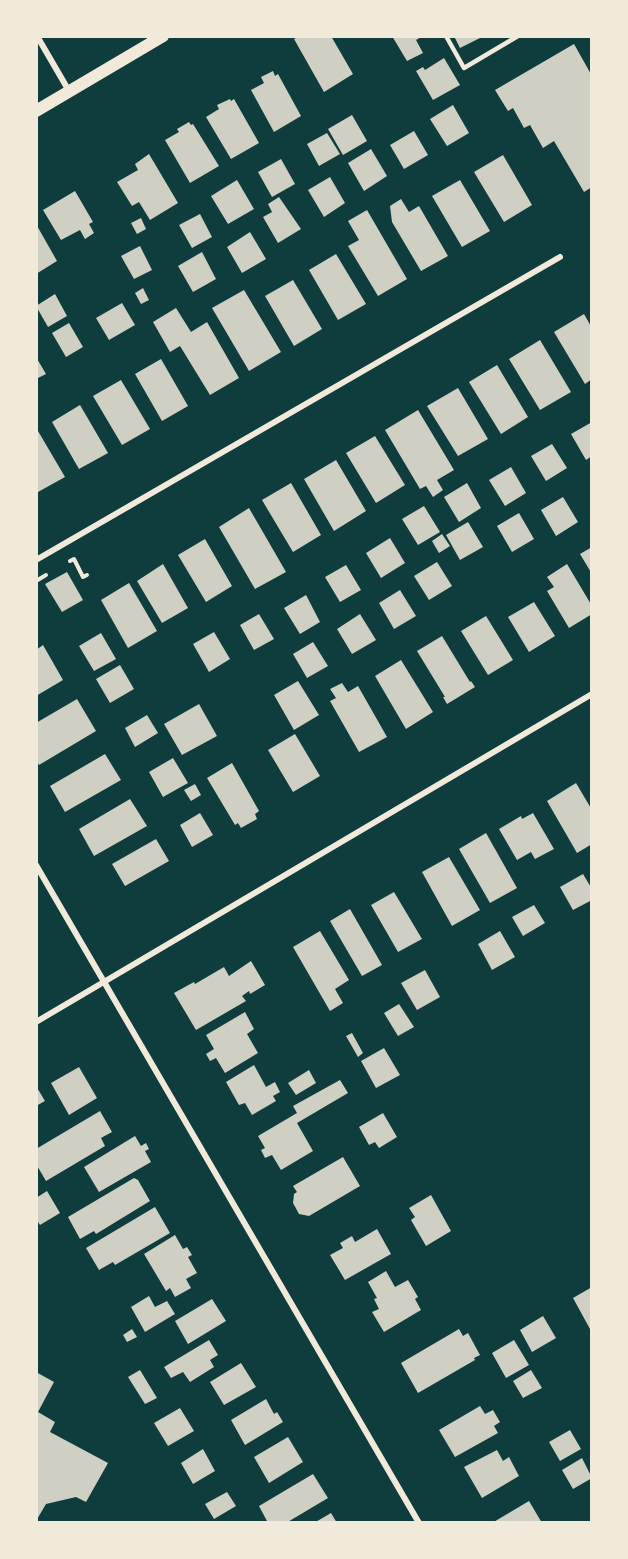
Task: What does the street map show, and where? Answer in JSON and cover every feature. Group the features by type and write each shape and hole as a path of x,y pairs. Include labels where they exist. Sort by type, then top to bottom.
{"main road":[{"path":"36,111 163,36"}],"street":[{"path":"37,36 69,91"},
{"path":"36,560 560,257"},
{"path":"36,1022 592,694"},
{"path":"36,865 419,1523"}],"lane":[{"path":"446,36 464,68 518,36"}],"path":[{"path":"63,565 74,559 83,577 87,575"},
{"path":"36,581 54,570"}],"building":[{"path":"300,36 331,36 353,74 324,92 294,39"},
{"path":"392,36 423,36 416,40 423,53 407,61"},
{"path":"454,36 479,36 480,38 460,48"},
{"path":"574,44 592,76 592,187 584,192 554,141 543,148 530,125 524,128 513,108 508,111 495,90"},
{"path":"444,58 460,85 433,100 416,71 423,67 425,70"},
{"path":"273,71 275,76 278,74 301,116 274,132 251,90 264,83 261,77"},
{"path":"230,99 231,101 234,99 259,143 231,159 206,117 219,109 217,105"},
{"path":"453,105 469,133 447,146 430,119"},
{"path":"352,115 367,141 343,155 328,129"},
{"path":"189,122 193,124 219,166 190,183 165,140 179,132 177,129"},
{"path":"414,131 428,155 404,169 390,145"},
{"path":"327,133 340,154 319,166 307,144"},
{"path":"371,149 387,176 364,191 348,163"},
{"path":"149,154 178,203 150,220 139,202 132,206 117,182 138,170 135,164"},
{"path":"503,155 532,205 504,222 474,172"},
{"path":"281,159 295,184 272,197 258,172"},
{"path":"330,177 345,203 324,217 308,190"},
{"path":"237,180 254,209 228,224 211,196"},
{"path":"460,180 490,231 462,247 432,196"},
{"path":"75,191 93,222 89,224 94,233 85,239 80,230 61,240 43,210"},
{"path":"279,197 301,229 278,243 263,217 272,212 268,204"},
{"path":"401,199 409,212 419,206 448,256 421,271 392,222 390,206"},
{"path":"367,210 407,279 378,296 348,246 359,240 348,221"},
{"path":"200,214 212,237 192,248 179,225"},
{"path":"141,218 146,229 137,234 131,223"},
{"path":"36,224 57,261 36,274"},
{"path":"250,232 266,259 242,273 227,247"},
{"path":"140,246 152,270 134,279 121,256"},
{"path":"202,252 216,279 193,292 178,266"},
{"path":"336,254 366,304 338,320 309,270"},
{"path":"293,280 322,329 294,346 265,296"},
{"path":"143,288 149,300 141,304 135,293"},
{"path":"244,290 281,352 249,371 212,308"},
{"path":"55,294 67,316 48,327 36,306"},
{"path":"122,303 135,325 109,340 96,318"},
{"path":"176,308 191,332 207,322 239,378 210,395 180,346 170,352 153,322"},
{"path":"584,314 592,328 592,379 585,384 554,332"},
{"path":"69,323 83,347 66,357 52,333"},
{"path":"540,340 571,392 540,410 509,359"},
{"path":"36,357 46,374 36,379"},
{"path":"161,359 188,406 162,421 135,374"},
{"path":"497,365 528,417 501,434 469,382"},
{"path":"121,380 150,429 122,445 93,396"},
{"path":"458,388 488,439 458,456 427,406"},
{"path":"80,405 108,453 79,469 52,422"},
{"path":"418,410 454,470 437,480 443,490 433,497 426,486 420,489 385,430"},
{"path":"592,422 592,456 586,460 571,434"},
{"path":"38,431 65,477 38,492 36,489 36,432"},
{"path":"375,436 405,485 376,503 346,453"},
{"path":"552,444 567,468 546,481 531,456"},
{"path":"336,460 366,511 334,531 304,479"},
{"path":"511,467 526,493 505,506 489,480"},
{"path":"291,483 321,535 293,552 262,500"},
{"path":"467,483 481,508 459,522 444,497"},
{"path":"563,497 578,522 556,536 541,510"},
{"path":"424,506 440,532 418,545 402,519"},
{"path":"249,508 286,572 255,589 219,527"},
{"path":"519,513 534,539 512,552 497,526"},
{"path":"468,522 483,547 460,560 446,535"},
{"path":"442,534 450,546 439,553 432,541"},
{"path":"390,538 405,563 381,578 366,553"},
{"path":"205,539 232,586 206,602 178,555"},
{"path":"592,547 592,574 580,554"},
{"path":"437,562 452,586 429,600 414,576"},
{"path":"163,564 188,608 162,623 137,581"},
{"path":"567,564 592,606 592,614 569,628 547,591 554,587 547,577"},
{"path":"346,565 361,590 340,602 325,577"},
{"path":"67,572 83,600 62,612 45,584"},
{"path":"129,583 157,631 128,648 101,600"},
{"path":"400,590 416,616 394,629 379,603"},
{"path":"306,595 320,622 300,634 284,608"},
{"path":"534,602 555,636 529,652 508,617"},
{"path":"259,614 274,639 254,650 240,625"},
{"path":"360,614 376,640 352,654 337,629"},
{"path":"486,616 513,660 488,675 461,631"},
{"path":"214,632 230,659 209,672 193,644"},
{"path":"101,633 116,659 94,671 79,646"},
{"path":"442,636 475,687 447,704 417,651"},
{"path":"313,642 328,666 307,678 293,654"},
{"path":"43,645 63,680 36,696 36,650"},
{"path":"401,660 433,712 406,729 375,676"},
{"path":"120,665 134,689 110,703 96,679"},
{"path":"298,681 319,715 294,730 274,695"},
{"path":"342,683 348,692 358,686 387,737 359,752 330,701 336,698 330,689"},
{"path":"77,699 96,731 39,765 36,760 36,723"},
{"path":"199,704 217,736 182,755 164,724"},
{"path":"147,715 158,733 135,747 125,728"},
{"path":"295,734 320,776 293,792 268,750"},
{"path":"105,754 121,780 65,812 50,786"},
{"path":"173,758 188,783 163,797 149,772"},
{"path":"232,763 259,811 255,814 257,819 241,828 238,823 235,825 207,778"},
{"path":"576,783 592,810 592,844 577,853 547,801"},
{"path":"195,784 201,795 191,801 184,790"},
{"path":"130,799 147,826 94,856 79,829"},
{"path":"200,813 213,835 192,847 180,825"},
{"path":"533,813 554,849 535,859 531,852 517,860 499,829 521,816 522,819"},
{"path":"486,833 517,888 490,903 459,849"},
{"path":"156,839 169,861 125,886 112,864"},
{"path":"449,857 480,910 452,926 422,872"},
{"path":"583,874 592,889 592,900 573,910 560,887"},
{"path":"394,892 422,939 398,952 371,905"},
{"path":"534,905 545,923 523,936 512,917"},
{"path":"350,909 382,965 362,976 330,921"},
{"path":"320,931 349,980 335,989 343,1003 330,1011 293,947"},
{"path":"500,931 515,957 492,970 478,944"},
{"path":"251,961 265,985 250,994 249,991 242,996 246,1001 196,1030 174,993 224,967 229,976"},
{"path":"425,970 440,997 417,1010 401,983"},
{"path":"399,1004 414,1027 398,1036 384,1013"},
{"path":"245,1012 254,1029 247,1034 258,1053 225,1073 216,1058 210,1061 206,1054 214,1049 206,1035"},
{"path":"352,1033 363,1053 358,1057 346,1036"},
{"path":"384,1048 400,1075 376,1088 361,1061"},
{"path":"254,1065 266,1087 275,1082 280,1092 273,1096 276,1101 252,1115 245,1103 239,1105 226,1082"},
{"path":"79,1067 97,1098 69,1115 51,1083"},
{"path":"309,1070 316,1083 296,1095 288,1083"},
{"path":"340,1080 348,1093 297,1123 313,1151 281,1170 272,1155 265,1158 261,1150 265,1148 258,1136 297,1113 293,1106"},
{"path":"36,1086 45,1101 36,1106"},
{"path":"100,1111 112,1132 101,1138 105,1146 46,1181 36,1164 36,1149"},
{"path":"383,1113 397,1137 379,1148 375,1142 369,1145 359,1127"},
{"path":"135,1136 141,1146 146,1143 149,1149 145,1151 151,1162 99,1192 84,1167"},
{"path":"343,1157 360,1186 309,1216 299,1214 293,1203 294,1194 297,1192 293,1186"},
{"path":"134,1178 138,1180 150,1201 96,1234 94,1231 80,1239 68,1217"},
{"path":"47,1191 60,1213 40,1225 36,1219 36,1198"},
{"path":"431,1195 451,1231 426,1246 411,1220 415,1217 409,1208"},
{"path":"155,1207 170,1233 115,1265 113,1262 99,1270 86,1248"},
{"path":"377,1229 391,1254 345,1280 330,1255 343,1248 340,1243 352,1236 355,1242"},
{"path":"175,1235 183,1249 187,1247 192,1255 188,1257 197,1273 186,1279 191,1288 175,1297 170,1288 166,1291 144,1254"},
{"path":"386,1271 395,1287 408,1280 418,1297 415,1299 421,1310 384,1332 372,1312 379,1309 374,1299 377,1298 368,1282"},
{"path":"592,1287 592,1328 590,1329 573,1298"},
{"path":"149,1296 155,1307 167,1301 175,1314 145,1332 131,1307"},
{"path":"212,1299 226,1321 188,1344 175,1321"},
{"path":"543,1316 556,1338 532,1352 520,1330"},
{"path":"132,1329 137,1337 127,1342 123,1335"},
{"path":"459,1329 463,1336 468,1333 480,1355 418,1393 401,1363"},
{"path":"209,1340 218,1355 210,1360 214,1367 190,1382 183,1372 171,1378 164,1367"},
{"path":"514,1340 529,1365 506,1378 492,1353"},
{"path":"241,1363 256,1387 224,1405 210,1382"},
{"path":"140,1370 157,1398 145,1404 128,1377"},
{"path":"531,1370 542,1388 523,1398 513,1381"},
{"path":"36,1372 54,1382 38,1412 55,1422 50,1432 108,1463 86,1502 76,1497 46,1504 36,1521"},
{"path":"266,1399 274,1414 277,1412 283,1422 245,1445 231,1420"},
{"path":"480,1406 485,1414 493,1410 500,1422 494,1426 498,1433 455,1457 439,1430"},
{"path":"180,1408 194,1431 168,1446 154,1423"},
{"path":"570,1430 581,1449 560,1461 549,1442"},
{"path":"288,1437 303,1462 269,1483 254,1457"},
{"path":"203,1449 215,1471 193,1484 181,1463"},
{"path":"497,1450 503,1461 509,1457 519,1476 482,1498 464,1467"},
{"path":"582,1458 592,1478 573,1489 562,1470"},
{"path":"313,1474 328,1498 286,1523 268,1523 259,1506"},
{"path":"227,1492 236,1506 214,1519 205,1504"},
{"path":"529,1501 542,1523 492,1523"},
{"path":"331,1513 337,1523 314,1523"}]}
